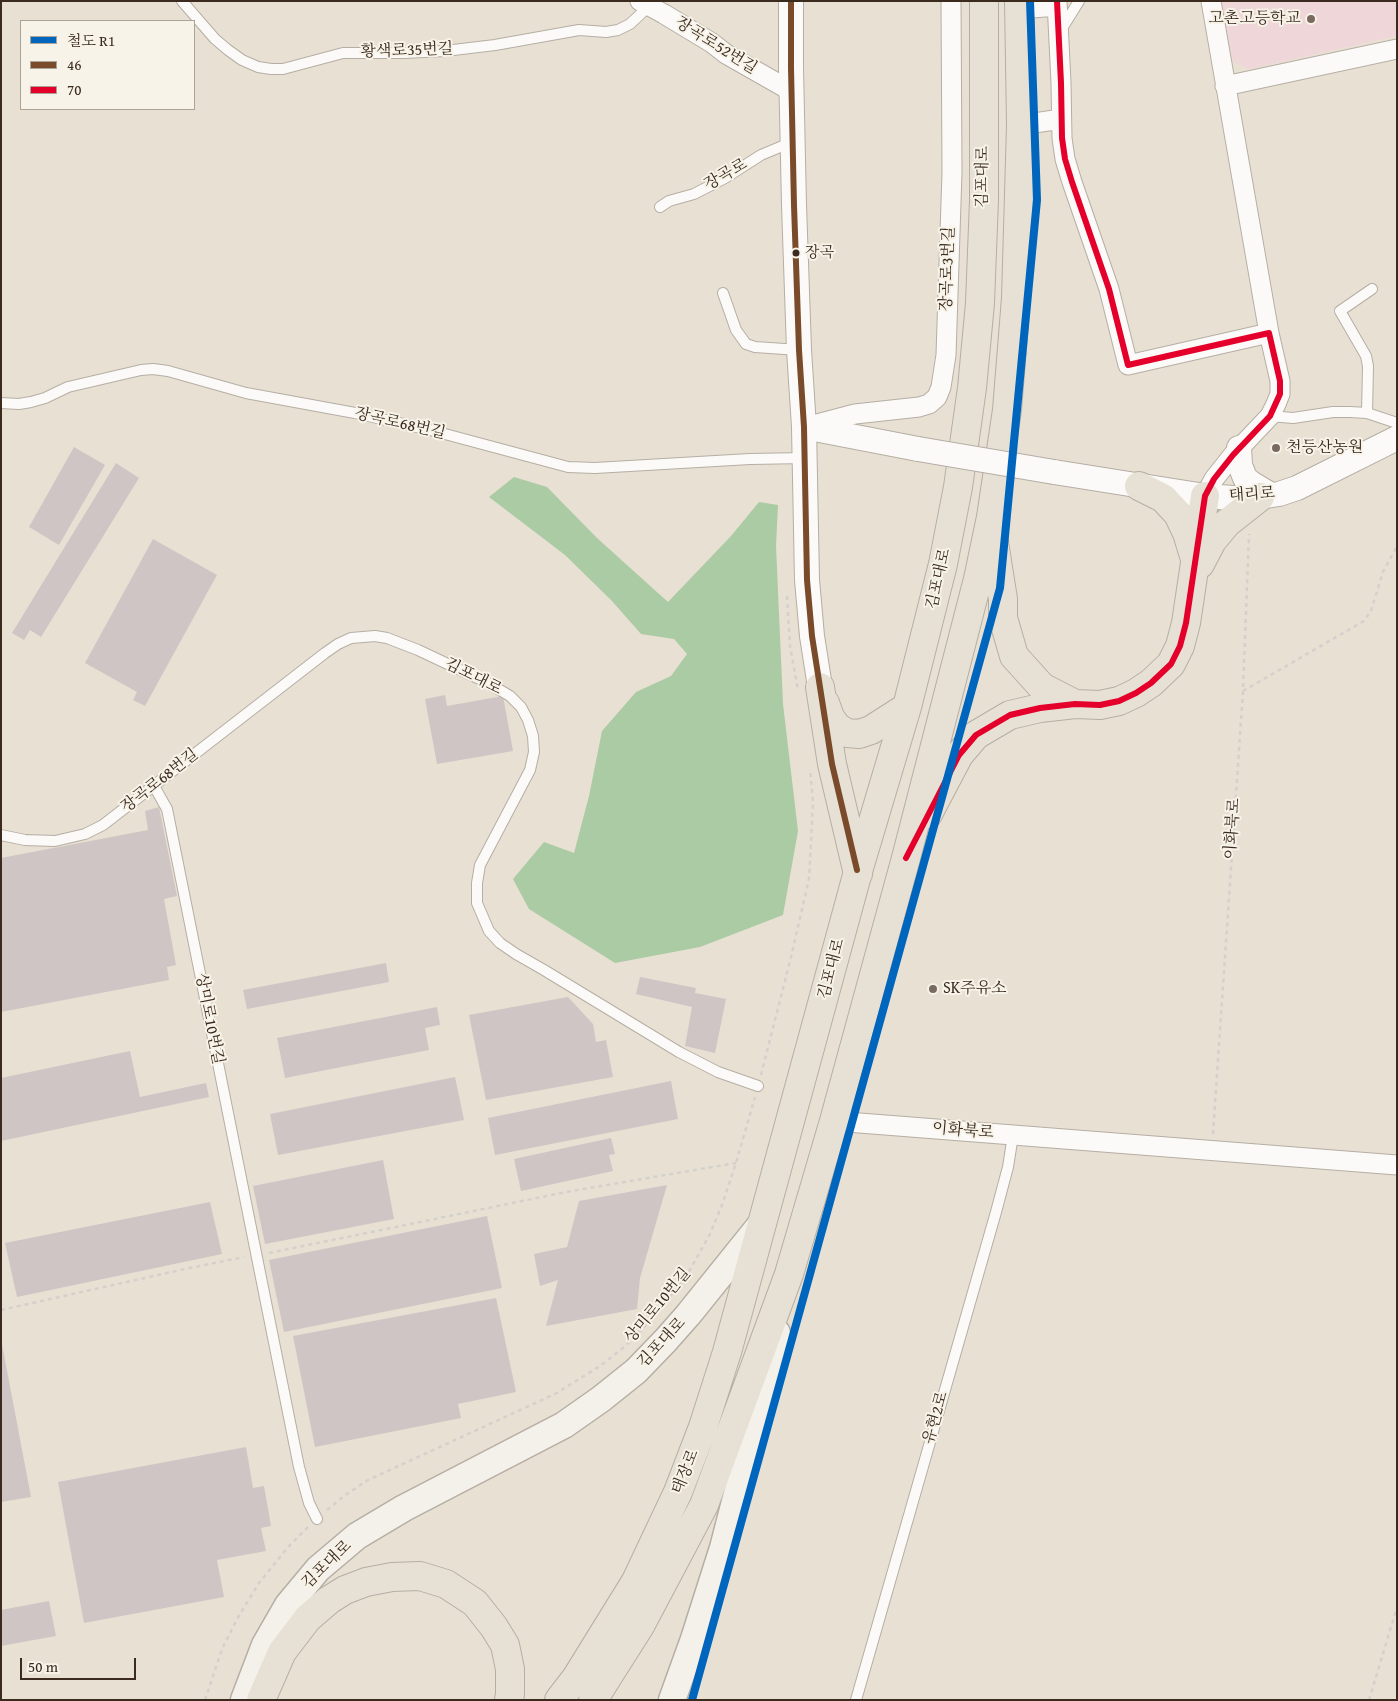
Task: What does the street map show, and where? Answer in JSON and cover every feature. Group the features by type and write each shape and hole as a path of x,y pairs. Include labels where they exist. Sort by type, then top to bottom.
{"main road":[{"name":"김포대로","path":"244,1700 265,1645 288,1605 318,1569 357,1536 404,1508 556,1429 601,1400 636,1371 666,1341 763,1222 858,874 907,707 943,564 958,486 972,388 980,303 983,210 984,1"},
{"path":"672,1700 723,1548 766,1381 789,1274 834,1121 906,858 978,579 1007,410 1016,298 1021,125 1020,5"},
{"path":"1139,486 1163,498 1178,514 1187,533 1194,568"},
{"path":"906,858 959,755 976,735 1010,715 1040,708 1075,704 1100,705 1119,701 1136,694 1171,664 1182,639 1205,496"},
{"path":"1194,568 1226,523 1259,500"},
{"path":"990,517 1003,599 1003,618 1014,656 1042,686 1075,704"},
{"path":"809,689 837,727 847,733 859,734 871,730 907,707"},
{"path":"809,689 832,764 858,874"},
{"name":"태장로","path":"559,1700 576,1678 636,1581 678,1492 704,1427 763,1222"},
{"name":"태장로","path":"593,1700 640,1626 704,1505 789,1274"},
{"path":"261,1700 282,1652 308,1618 329,1600 345,1590 366,1582 392,1577 420,1576 446,1584 475,1603 494,1627 505,1646 510,1669 509,1700"}],"street":[{"path":"791,1 792,142 799,350 804,427 807,580 812,636 809,689"},
{"name":"장곡로3번길","path":"804,427 854,414 919,407 929,404 938,397 946,354 952,172 951,1"},
{"name":"태리로","path":"1210,1 1269,333 1280,381 1280,394 1270,416 1239,448 1214,479 1205,496 1259,500 1297,488 1397,438"},
{"name":"장곡로52번길","path":"644,4 791,91"},
{"path":"1020,5 1057,4 1061,119 1065,160 1109,289 1128,365 1269,333"},
{"path":"1226,86 1397,49"},
{"path":"1021,125 1061,119"},
{"path":"804,427 918,449 1205,496"},
{"path":"1239,448 1240,465 1245,478 1251,484 1259,500"},
{"name":"이화북로","path":"834,1121 1397,1165"}],"lane":[{"name":"황색로35번길","path":"182,1 215,39 228,50 242,60 271,69 283,69 344,53 445,51 495,45 579,30 606,32 618,30 630,24 644,4"},
{"path":"1059,34 1078,1"},
{"name":"장곡로","path":"660,207 694,194 725,178 760,155 792,142"},
{"path":"1367,413 1368,366 1366,356 1340,311 1372,289"},
{"path":"723,293 736,330 746,344 754,347 799,350"},
{"name":"장곡로68번길","path":"1,403 19,404 31,402 45,398 68,387 141,370 168,370 246,394 355,413 430,430 568,467 595,468 725,460 804,458"},
{"path":"1270,416 1293,418 1333,412 1367,413 1397,423"},
{"name":"김포대로","path":"300,672 338,644 351,638 375,636 387,638 418,650 488,683 510,696 521,707 528,720 533,736 534,752 530,770 480,865 477,883 477,903 489,931 500,943 516,954 679,1052 718,1072 758,1086"},
{"name":"장곡로68번길","path":"1,835 42,842 69,839 103,825 300,672"},
{"name":"상미로10번길","path":"154,786 167,809 299,1467 309,1503 317,1518"},
{"name":"유현2로","path":"856,1700 999,1203 1008,1167 1012,1135"}],"path":[{"name":"이화북로","path":"1211,1151 1243,691 1249,557 1259,500"},
{"path":"1243,691 1364,621 1370,611 1383,572 1397,546"},
{"path":"787,590 790,646 809,689"},
{"name":"상미로10번길","path":"205,1700 222,1649 237,1619 259,1583 288,1547 317,1518 344,1496 368,1480 555,1394 600,1366 623,1348 686,1277 710,1234 736,1163 791,957 809,878 813,802 809,765"},
{"path":"1,1310 176,1270 566,1192 736,1163"},
{"path":"1369,1700 1397,1607"}],"shaded area":[{"name":"고촌고등학교","path":"1221,1 1397,1 1397,36 1249,69 1233,62"}],"green space":[{"path":"514,477 547,487 597,538 668,602 731,536 759,502 778,505 776,546 783,704 798,831 783,915 700,947 615,963 529,909 513,879 544,842 574,853 589,796 602,731 636,692 671,676 687,654 674,639 641,634 612,601 565,555 489,497"}],"building":[{"path":"74,447 105,465 59,545 29,527"},
{"path":"116,463 139,478 41,637 30,630 24,640 12,633"},
{"path":"153,539 217,575 145,706 133,700 137,692 85,663"},
{"path":"445,695 447,706 503,696 513,751 437,764 425,699"},
{"path":"159,807 177,896 164,899 176,965 167,967 169,980 1,1012 1,858 148,830 145,811"},
{"path":"386,963 389,982 247,1009 243,990"},
{"path":"640,977 696,988 695,993 726,999 715,1053 685,1046 692,1007 636,994"},
{"path":"568,997 593,1024 596,1042 606,1040 613,1077 486,1100 469,1015"},
{"path":"437,1007 440,1025 425,1028 429,1050 285,1078 277,1038"},
{"path":"130,1051 140,1097 206,1083 209,1097 1,1141 1,1078"},
{"path":"455,1077 464,1120 278,1155 270,1114"},
{"path":"671,1081 678,1119 495,1155 488,1118"},
{"path":"611,1138 615,1154 609,1155 613,1171 521,1191 514,1159"},
{"path":"383,1160 394,1219 265,1244 253,1186"},
{"path":"667,1185 640,1278 637,1309 546,1326 558,1280 540,1286 534,1254 567,1247 579,1201"},
{"path":"210,1202 222,1254 17,1297 5,1243"},
{"path":"487,1216 502,1288 284,1332 269,1260"},
{"path":"496,1298 516,1392 458,1404 461,1418 315,1447 293,1336"},
{"path":"1,1339 31,1497 1,1502"},
{"path":"246,1447 253,1488 264,1486 271,1526 261,1528 266,1551 217,1560 224,1597 84,1623 58,1482"},
{"path":"49,1601 56,1636 1,1646 1,1610"}],"rail line":[{"name":"R1","path":"692,1700 1000,588 1037,200 1030,1"}],"transit line":[{"name":"46","path":"791,1 794,205 799,350 804,427 807,580 812,636 832,764 857,870"},
{"name":"70","path":"906,858 959,755 976,735 1010,715 1040,708 1075,704 1100,705 1119,701 1151,683 1171,664 1180,646 1186,623 1205,496 1214,479 1233,455 1270,416 1280,394 1280,381 1269,333 1128,365 1109,289 1065,159 1062,138 1057,1"}],"place":[{"name":"고촌고등학교","path":"1311,19"},
{"name":"장곡","path":"796,253"},
{"name":"천등산농원","path":"1276,448"},
{"name":"SK주유소","path":"933,989"}]}
